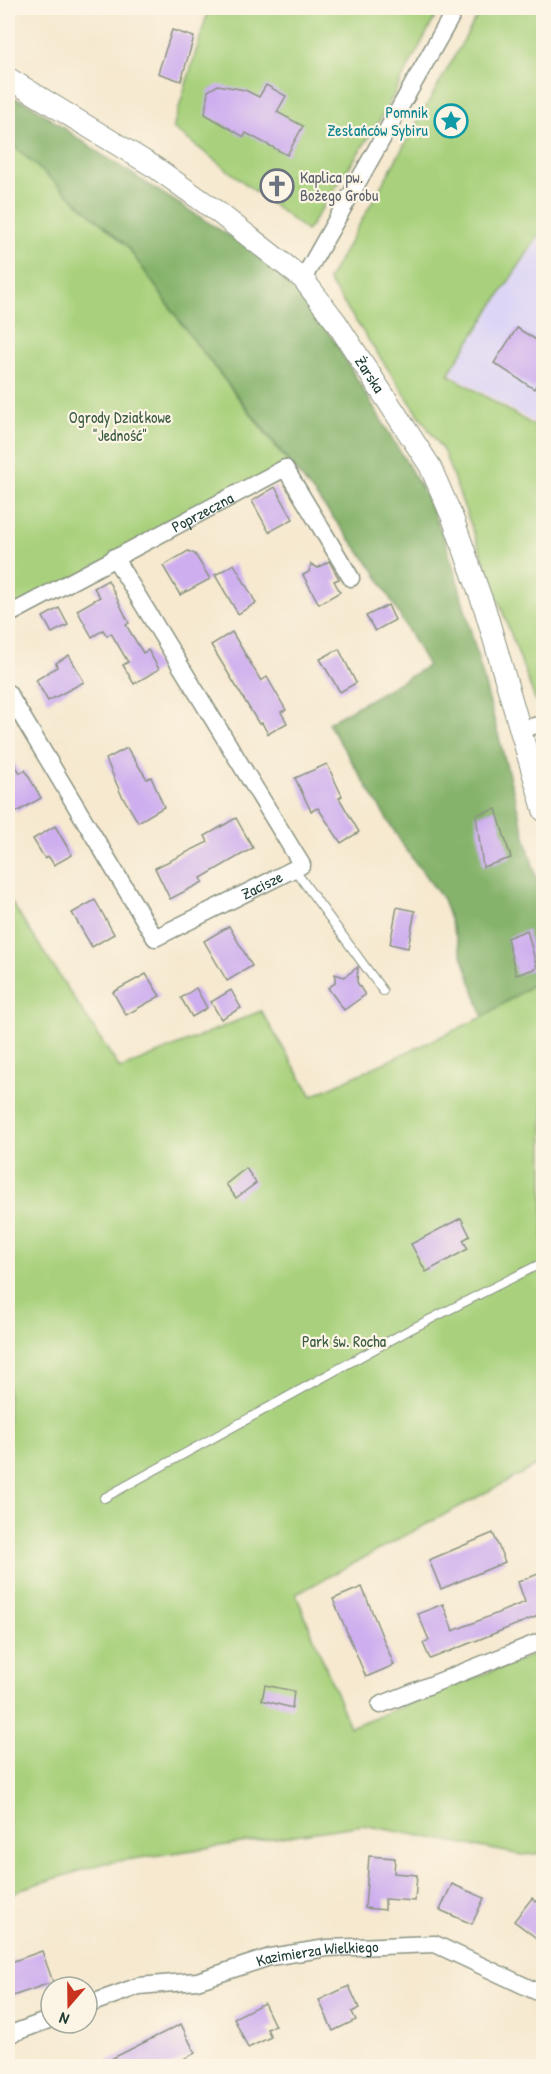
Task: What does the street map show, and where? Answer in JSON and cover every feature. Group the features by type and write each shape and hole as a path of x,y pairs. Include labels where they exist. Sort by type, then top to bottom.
{"street":[{"path":"303,279 456,8"},
{"name":"Żarska","path":"8,78 156,168 219,213 303,279 368,367 430,466 453,519 474,576 543,811"},
{"name":"Poprzeczna","path":"8,615 285,468 351,579"},
{"name":"Zacisze","path":"8,693 155,938 302,865 114,557"},
{"path":"519,729 543,724"},
{"path":"380,1705 543,1640"},
{"name":"Kazimierza Wielkiego","path":"99,2001 139,1986 197,1981 270,1958 327,1948 435,1944 543,1995"},
{"path":"8,2036 39,2024"}],"lane":[{"path":"294,869 383,991"},
{"path":"104,1498 409,1330 543,1262"}],"shaded area":[{"path":"543,231 543,428 450,373"}],"green space":[{"path":"209,8 440,8 380,120 307,231 173,128"},
{"path":"486,8 543,10 543,229 448,374 543,431 544,698 536,702 444,452 328,280 474,22"},
{"path":"8,95 31,105 102,155 283,270 335,342 425,494 445,540 458,583 543,904 543,978 483,1017 443,899 406,850 328,723 428,666 374,570 189,334 127,246 8,141"},
{"name":"Ogrody Działkowe \"Jedność\"","path":"8,141 127,246 189,334 289,464 8,614"},
{"name":"Park św. Rocha","path":"8,897 120,1069 261,1011 312,1096 483,1017 543,978 543,1462 296,1594 350,1727 543,1651 543,1853 522,1855 363,1825 105,1863 24,1888 8,1897"}],"building":[{"path":"172,30 194,37 181,81 158,73"},
{"path":"218,85 245,90 259,97 266,85 286,96 277,112 303,126 287,155 246,133 244,137 205,114 208,91"},
{"path":"517,328 543,344 543,374 534,389 494,363"},
{"path":"275,487 293,519 269,532 252,501"},
{"path":"188,551 195,554 210,579 180,595 163,566"},
{"path":"329,561 339,579 334,581 340,592 319,604 303,575 309,572 311,564 318,568"},
{"path":"234,564 256,603 238,614 215,575"},
{"path":"108,580 129,623 126,625 143,653 148,650 159,669 134,684 123,665 128,662 111,633 107,636 103,630 92,637 77,610 100,597 94,588"},
{"path":"388,605 395,620 375,631 366,616"},
{"path":"59,608 68,625 52,633 43,617"},
{"path":"232,632 261,681 267,677 286,710 281,712 287,723 268,734 262,723 259,724 211,645"},
{"path":"339,649 356,683 340,692 320,659"},
{"path":"69,655 84,682 48,701 36,680 57,667 56,663"},
{"path":"127,748 147,779 151,777 164,807 138,822 121,794 106,759"},
{"path":"8,753 20,773 25,770 41,798 17,812 14,807 8,811"},
{"path":"327,764 342,796 339,798 359,832 341,843 318,808 311,811 295,778"},
{"path":"496,809 511,858 483,867 476,815"},
{"path":"236,818 253,848 201,878 203,882 170,899 155,868 208,842 205,836"},
{"path":"55,826 72,855 54,865 49,857 45,859 33,839"},
{"path":"95,900 114,934 92,947 72,913"},
{"path":"397,907 415,911 408,948 390,944"},
{"path":"229,926 252,966 227,981 204,941"},
{"path":"527,930 537,968 516,975 507,938"},
{"path":"358,967 357,982 365,995 344,1010 328,988 335,983 335,974 344,977"},
{"path":"146,974 160,996 126,1015 113,992"},
{"path":"196,988 207,1008 192,1017 181,998"},
{"path":"231,990 241,1008 221,1019 211,1002"},
{"path":"246,1168 256,1183 236,1198 226,1184"},
{"path":"461,1218 470,1236 463,1240 468,1249 426,1272 411,1244"},
{"path":"493,1533 505,1562 441,1589 429,1560"},
{"path":"543,1572 543,1614 430,1659 423,1643 429,1640 418,1614 443,1604 453,1631 525,1602 518,1582"},
{"path":"362,1587 394,1665 366,1677 333,1599"},
{"path":"265,1685 294,1691 292,1708 262,1700"},
{"path":"369,1856 395,1858 394,1873 417,1875 415,1901 385,1899 385,1910 365,1908"},
{"path":"452,1884 484,1898 472,1924 440,1910"},
{"path":"532,1898 543,1907 543,1943 514,1921"},
{"path":"42,1951 51,1975 39,1975 39,1987 10,1997 8,1963"},
{"path":"349,1986 359,2008 352,2012 356,2020 333,2031 319,2000"},
{"path":"264,2003 275,2026 267,2029 271,2037 248,2048 234,2018"},
{"path":"181,2024 195,2053 169,2067 95,2067"}],"place":[{"name":"Pomnik Zesłańców Sybiru","path":"451,121"},
{"name":"Kaplica pw. Bożego Grobu","path":"277,186"}]}
